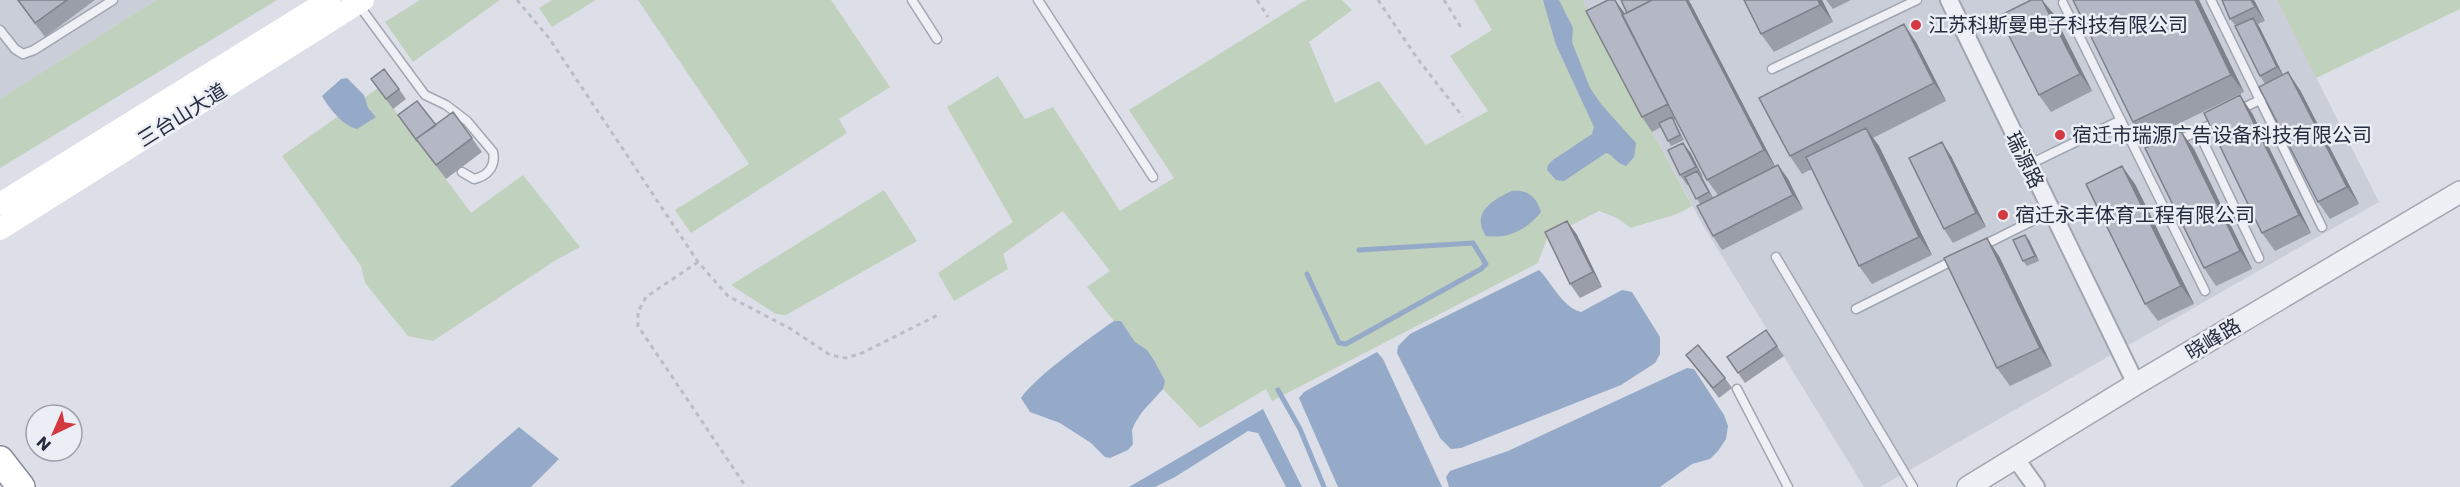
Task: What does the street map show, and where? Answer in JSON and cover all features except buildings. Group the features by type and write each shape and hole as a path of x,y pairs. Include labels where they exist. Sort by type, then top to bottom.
{"highway":[{"path":"0,460 21,487"}],"main road":[{"name":"三台山大道","path":"0,204 329,0"},
{"name":"三台山大道","path":"0,229 361,2"}],"street":[{"name":"瑞源路","path":"1948,0 2136,384"},
{"name":"晓峰路","path":"1968,487 2136,384 2460,192"},
{"path":"2016,459 2036,487"}],"lane":[{"path":"0,30 15,49 24,54 113,0"},
{"path":"912,0 937,39"},
{"path":"1038,0 1153,177"},
{"path":"1772,69 1917,0"},
{"path":"2211,0 2322,226"},
{"path":"361,2 425,95 446,105 467,121 493,152 493,166 485,175 474,179 462,172"},
{"path":"2063,3 2205,291"},
{"path":"2169,145 2276,93"},
{"path":"2028,165 2121,120"},
{"path":"2198,130 2259,258"},
{"path":"2140,159 2150,154"},
{"path":"1856,309 2050,212"},
{"path":"1776,257 1913,487"},
{"path":"1737,389 1788,487"}],"path":[{"path":"518,0 549,38 698,262 728,296 791,329 830,355 846,358 862,353 938,315"},
{"path":"1257,0 1268,17"},
{"path":"1378,0 1417,58 1463,117"},
{"path":"1444,0 1462,29"},
{"path":"698,262 646,297 638,312 638,326 746,487"}],"shaded area":[{"path":"0,0 156,0 0,99"},
{"path":"1583,0 2277,0 2379,202 1880,487 1864,487 1701,222"}],"green space":[{"path":"156,0 277,0 0,168 0,99"},
{"path":"420,0 500,0 413,62 385,22"},
{"path":"552,0 596,0 552,27 539,8"},
{"path":"638,0 831,0 890,87 839,119 847,133 691,233 675,210 749,164"},
{"path":"1306,0 1342,0 1352,10 1309,42 1335,103 1379,81 1426,145 1488,111 1450,56 1492,30 1474,0 1583,0 1692,206 1670,216 1631,228 1617,218 1599,211 1547,238 1538,263 1272,401 1266,389 1200,428 1163,389 1164,381 1147,350 1135,342 1121,321 1114,321 1087,287 1110,271 1063,211 1003,254 1008,269 954,301 938,273 1013,222 947,107 998,76 1025,119 1053,107 1120,211 1174,178 1129,110"},
{"path":"2277,0 2460,0 2460,9 2316,78"},
{"path":"378,88 471,213 523,175 580,247 556,260 433,341 408,336 365,283 361,266 282,156"},
{"path":"884,190 917,241 786,315 776,314 731,285"}],"water":[{"path":"1543,0 1559,0 1573,28 1572,42 1590,88 1601,104 1636,143 1634,157 1626,166 1606,153 1564,181 1556,180 1547,170 1553,160 1592,134 1594,127 1556,45"},
{"path":"347,78 364,95 368,108 376,117 357,129 332,111 322,96 341,79"},
{"path":"1512,191 1523,191 1531,195 1541,212 1530,224 1516,232 1502,236 1486,236 1482,228 1482,214 1491,203"},
{"path":"1539,270 1569,306 1581,312 1622,290 1632,292 1660,337 1660,354 1655,363 1621,385 1461,448 1451,449 1440,438 1397,353 1398,346 1410,334"},
{"path":"1114,321 1121,321 1135,342 1147,350 1165,381 1163,389 1135,423 1132,430 1133,444 1128,450 1110,458 1105,457 1091,443 1060,423 1030,412 1021,398 1050,369"},
{"path":"1377,352 1383,359 1442,487 1338,487 1299,398 1304,392"},
{"path":"1687,368 1694,369 1724,415 1728,426 1726,439 1710,459 1692,464 1660,487 1449,487 1446,477 1450,471 1508,451"},
{"path":"1263,409 1302,487 1286,487 1258,433 1248,431 1155,487 1129,487"},
{"path":"519,427 559,459 531,487 450,487"}],"waterway":[{"path":"1307,274 1339,343 1346,344 1481,269 1486,264 1473,243 1359,250"},
{"path":"1278,390 1300,429 1324,487"}],"place":[{"name":"江苏科斯曼电子科技有限公司","path":"1916,25"},
{"name":"宿迁市瑞源广告设备科技有限公司","path":"2060,135"},
{"name":"宿迁永丰体育工程有限公司","path":"2003,215"}]}
